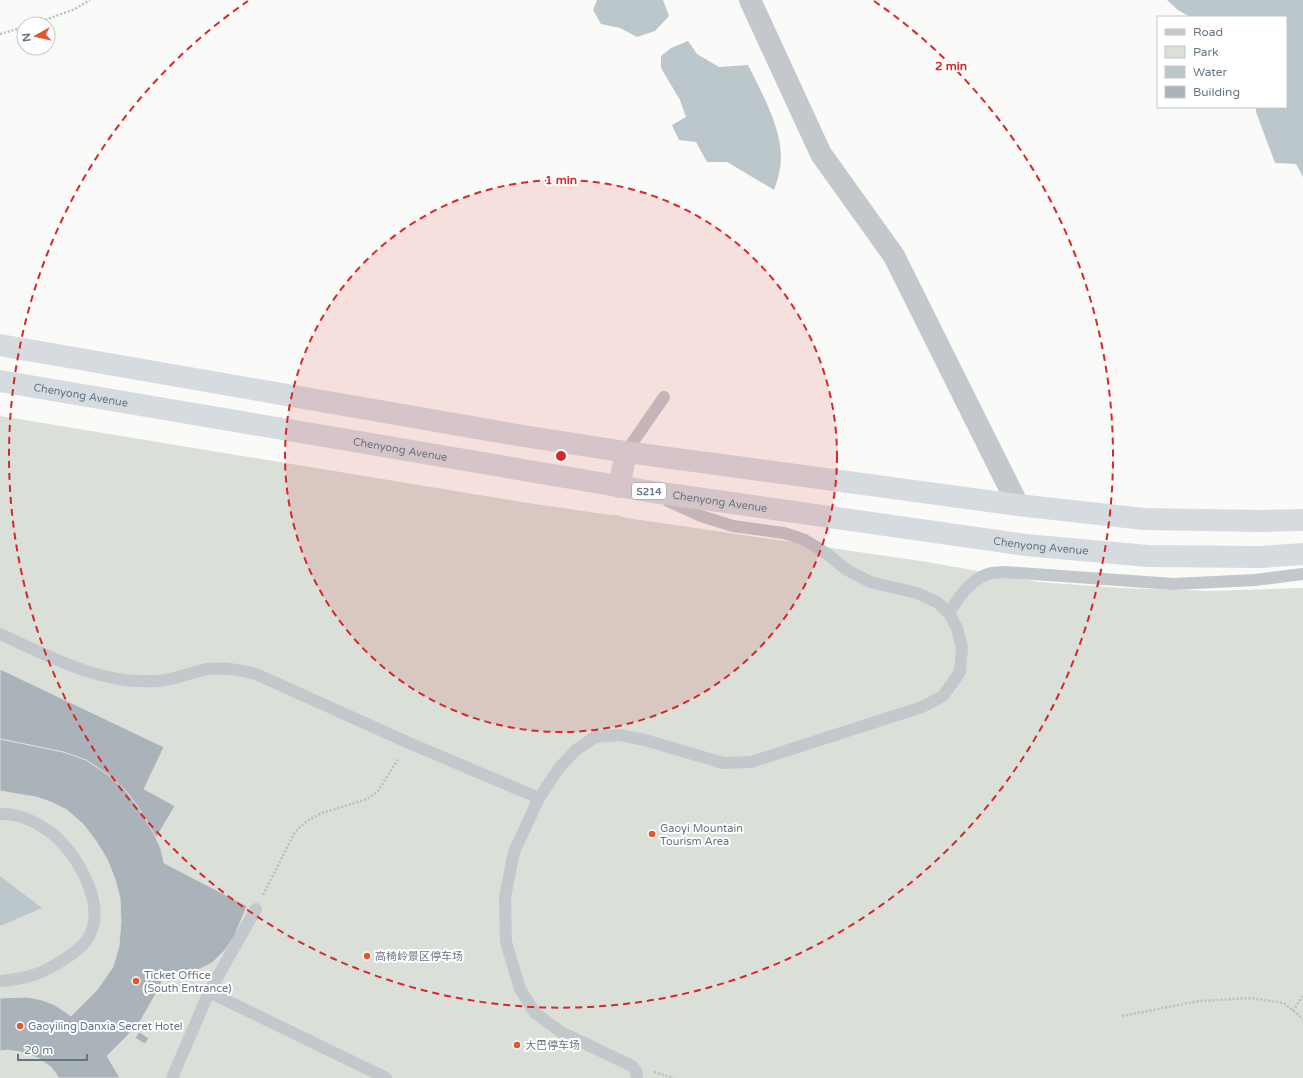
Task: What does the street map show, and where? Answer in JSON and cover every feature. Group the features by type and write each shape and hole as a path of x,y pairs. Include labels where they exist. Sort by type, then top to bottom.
{"highway":[{"path":"0,345 517,435 626,452 1018,505 1144,519 1303,520"},
{"name":"Chenyong Avenue","path":"0,381 619,487 1026,545 1118,554 1156,556 1260,557 1303,554"},
{"path":"619,487 626,452"}],"street":[{"path":"750,0 821,154 894,256 1018,505"}],"lane":[{"path":"626,452 664,397"},
{"path":"637,1078 636,1071 632,1066 561,1032 535,1013 520,989 506,942 505,897 514,852 539,798 558,768 576,750 595,738 619,735 645,740 723,763 751,762 922,707 943,696 960,672 962,648 957,628 949,613 937,602 917,593 870,582 847,570 826,553 805,540 784,533 733,526 701,516 647,491"},
{"path":"949,613 963,592 976,580 989,573 1004,572 1174,584 1255,580 1303,574"},
{"path":"0,634 77,669 106,678 159,681 209,669 231,668 256,674 409,743 539,798"},
{"path":"0,814 18,816 37,824 55,835 71,853 81,869 90,889 95,910 93,926 86,941 74,954 39,973 12,980 0,981"},
{"path":"172,1078 209,992 256,909"},
{"path":"209,992 386,1078"}],"path":[{"path":"56,16 75,9 90,0"},
{"path":"0,34 16,29"},
{"path":"256,909 295,832 307,821 322,813 367,799 378,791 409,743"},
{"path":"1293,1011 1303,995"},
{"path":"1122,1016 1199,1001 1251,998 1284,1003 1303,1019"}],"green space":[{"name":"Gaoyi Mountain Tourism Area","path":"0,416 528,503 927,562 1039,582 1121,588 1213,591 1303,588 1303,1078 0,1078"}],"water":[{"path":"597,0 663,0 669,16 655,31 637,37 620,28 601,24 593,10"},
{"path":"1167,0 1303,0 1303,177 1296,164 1275,163 1256,112 1256,108 1287,108 1287,16 1188,16 1178,10"},
{"path":"688,41 697,54 719,67 748,65 759,86 778,134 781,161 774,190 727,162 707,162 696,142 679,140 672,125 686,117 680,100 661,68 661,56 671,48"},
{"path":"0,876 42,908 0,926"}],"building":[{"path":"0,669 164,747 144,789 175,806 156,838 140,810 126,791 107,774 86,760 63,752 0,739"},
{"path":"0,739 63,752 86,760 107,774 126,791 140,810 161,849 164,863 247,906 234,937 225,950 212,963 198,970 166,972 141,1020 107,1056 120,1078 59,1078 51,1067 38,1058 21,1052 7,1050 0,1051 0,998 27,997 42,1000 55,1005 71,1016 97,990 113,967 119,946 121,921 120,898 115,879 107,859 83,824 67,810 51,802 36,797 0,791"},
{"path":"139,1032 149,1038 145,1044 135,1038"}],"place":[{"name":"Gaoyi Mountain Tourism Area","path":"652,834"},
{"name":"高椅岭景区停车场","path":"367,956"},
{"name":"Ticket Office (South Entrance)","path":"136,981"},
{"name":"Gaoyiling Danxia Secret Hotel","path":"20,1026"},
{"name":"大巴停车场","path":"517,1045"}]}
